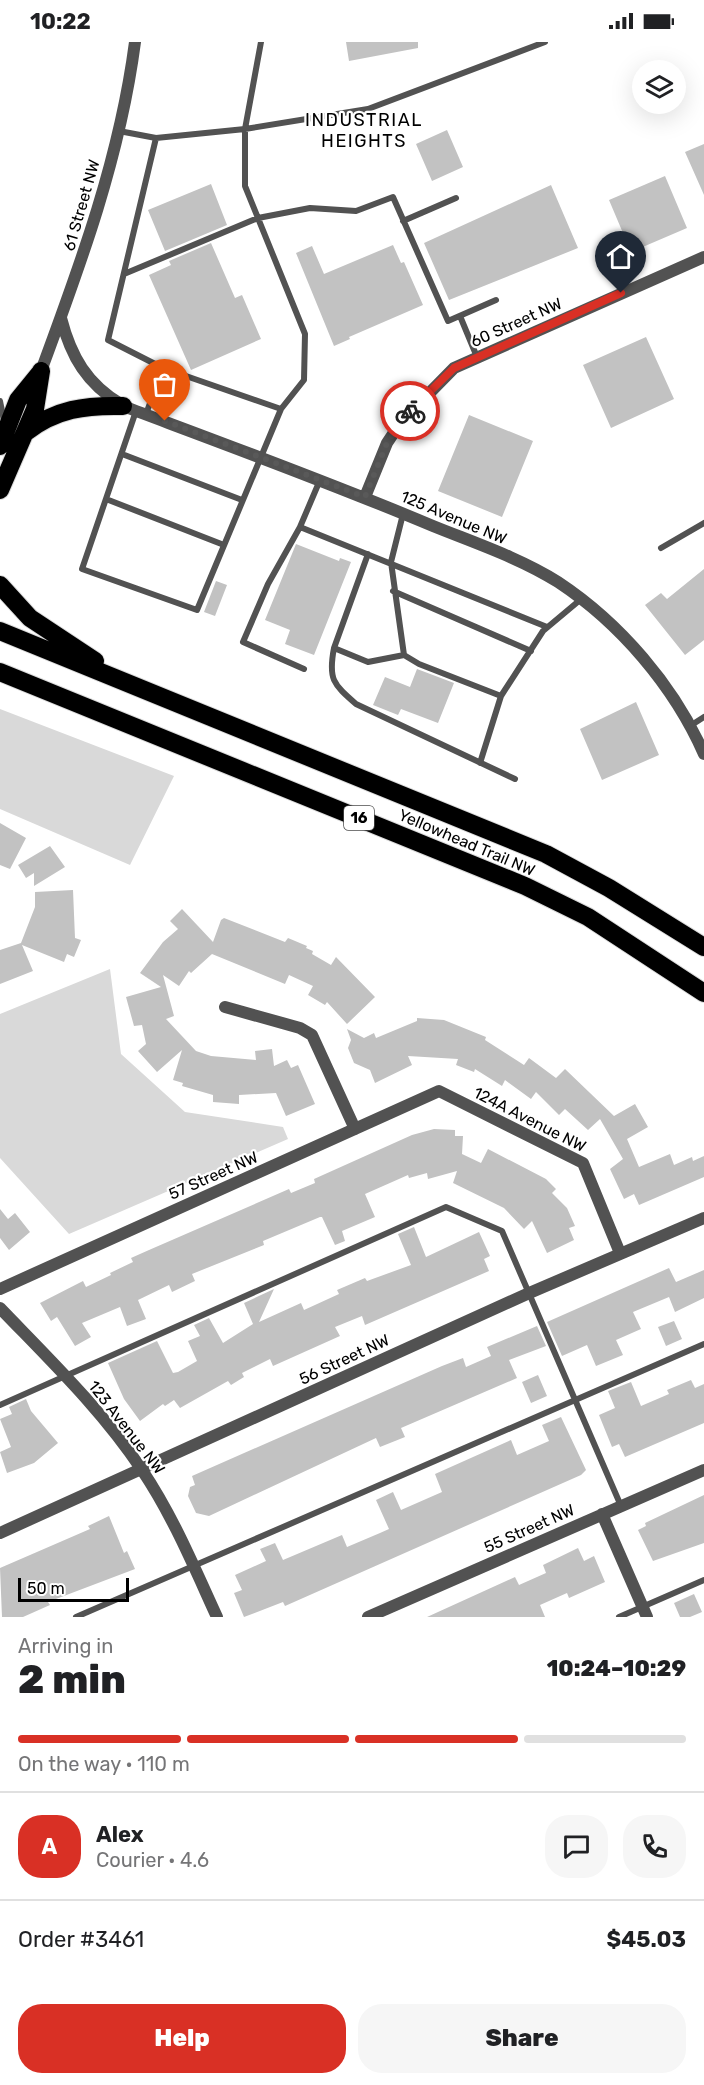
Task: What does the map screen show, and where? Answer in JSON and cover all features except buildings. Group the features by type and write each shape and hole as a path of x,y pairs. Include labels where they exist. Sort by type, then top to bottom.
{"highway":[{"path":"0,490 35,409 41,371"},
{"path":"3,438 18,400 41,371"},
{"path":"24,434 47,417 78,407 135,410"},
{"path":"0,585 30,618 126,681"},
{"name":"Yellowhead Trail NW","path":"0,632 126,681 546,854 609,888 704,947"},
{"name":"Yellowhead Trail NW","path":"0,672 525,886 588,917 704,993"}],"street":[{"name":"61 Street NW","path":"41,371 96,220 118,131 135,42"},
{"name":"60 Street NW","path":"365,497 387,443 401,422 454,368 704,257"},
{"name":"125 Avenue NW","path":"61,318 76,362 89,379 135,410 365,497 524,564 558,582 616,631 651,668 690,726 704,754"},
{"path":"225,1007 300,1028 312,1035 355,1129"},
{"name":"57 Street NW","path":"0,1289 439,1091"},
{"name":"124A Avenue NW","path":"439,1091 583,1163 620,1253"},
{"name":"56 Street NW","path":"0,1533 527,1294 704,1218"},
{"name":"123 Avenue NW","path":"0,1308 65,1376 114,1432 142,1470 194,1567 217,1617"},
{"name":"55 Street NW","path":"375,1616 704,1470"},
{"path":"602,1514 644,1612"}],"lane":[{"path":"163,368 135,410 82,568 197,610 282,409 304,380 305,334 245,186 245,129 261,42"},
{"path":"118,131 156,138 245,129 368,109 545,42"},
{"path":"156,138 108,340 163,368 282,409"},
{"path":"124,274 258,218 310,208 356,212 393,196 448,321 496,300"},
{"path":"404,221 456,198"},
{"path":"460,316 477,357"},
{"path":"0,401 3,438"},
{"path":"122,454 242,500"},
{"path":"304,669 243,642 268,584 300,527 320,480"},
{"path":"106,499 224,545"},
{"path":"403,513 391,562 393,591 404,655"},
{"path":"661,548 704,523"},
{"path":"300,527 547,627"},
{"path":"368,554 334,648 330,670 336,687 356,704 514,779"},
{"path":"393,591 531,651"},
{"path":"480,763 501,696 547,627 580,600"},
{"path":"334,648 369,662 404,655 419,664 501,696"},
{"path":"690,726 704,717"},
{"path":"0,1405 446,1207 502,1231 527,1294 621,1506"},
{"path":"76,1617 704,1344"},
{"path":"619,1617 644,1612 704,1580"}],"shaded area":[{"path":"0,709 174,776 130,865 0,809"},
{"path":"110,969 121,1054 185,1112 283,1127 288,1139 69,1234 0,1158 0,1014"}],"way so far":[{"path":"165,421 365,497 387,443 410,411"}],"district":[{"name":"INDUSTRIAL HEIGHTS","path":"364,130"}],"route":[{"path":"410,411 454,368 621,293"}]}
